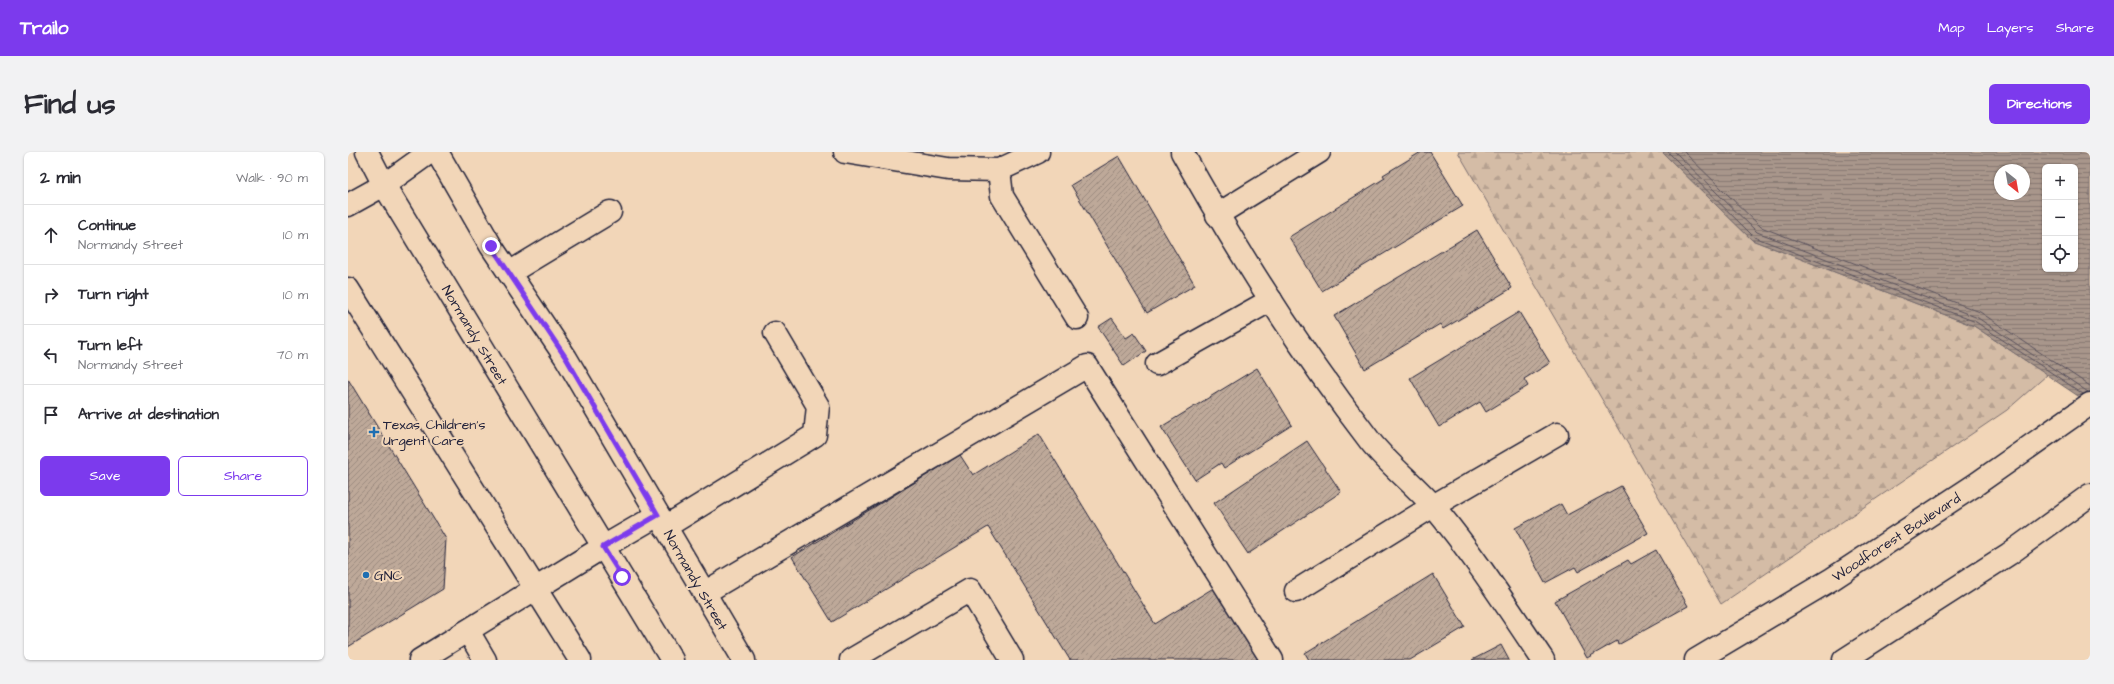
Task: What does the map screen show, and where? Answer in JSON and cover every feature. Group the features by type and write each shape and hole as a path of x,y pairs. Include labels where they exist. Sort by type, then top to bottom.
{"main road":[{"name":"Normandy Street","path":"367,152 384,185 672,660"},
{"path":"348,205 384,185 430,152"},
{"name":"Normandy Street","path":"437,152 491,246 566,358 744,660"},
{"path":"845,152 948,169 999,170 1038,152"},
{"path":"1182,152 1217,215 1297,342 1372,443 1433,506 1478,562 1543,660"},
{"path":"1217,215 1319,152"},
{"path":"999,170 1002,196 1077,318"},
{"path":"509,273 610,212"},
{"path":"348,289 580,660"},
{"path":"1157,364 1271,300"},
{"path":"420,660 603,547 661,521 815,435 818,406 775,333"},
{"path":"704,593 1088,366 1272,660"},
{"name":"Woodforest Boulevard","path":"1696,660 1832,579 1976,486 2090,404"},
{"path":"1296,590 1433,506 1557,434"},
{"path":"1844,660 2009,554 2090,495"},
{"path":"851,660 970,590 1012,660"},
{"path":"468,631 485,660"}],"green space":[{"path":"1458,152 1662,152 1752,240 1974,326 2047,375 2007,410 1721,604"}],"water":[{"path":"1662,152 2090,152 2090,404 1974,326 1752,240"}],"building":[{"path":"1421,152 1430,152 1463,206 1322,291 1289,237 1385,178 1383,175"},
{"path":"1119,156 1195,285 1147,313 1071,185"},
{"path":"1477,230 1512,288 1443,329 1440,324 1365,369 1334,316"},
{"path":"1519,312 1550,363 1524,379 1528,386 1486,412 1480,402 1439,427 1410,378"},
{"path":"1112,318 1126,338 1134,333 1146,351 1124,366 1098,327"},
{"path":"1257,368 1292,425 1224,468 1221,463 1195,480 1161,427"},
{"path":"348,379 446,539 443,589 348,647"},
{"path":"1039,434 1155,624 1215,587 1259,660 1070,660 988,527 832,622 792,557 960,455 973,475"},
{"path":"1307,441 1341,492 1248,554 1214,503"},
{"path":"1621,486 1648,533 1578,572 1575,567 1545,583 1515,528 1561,504 1567,515"},
{"path":"1656,550 1688,606 1618,645 1617,641 1587,658 1555,601 1628,560 1631,564"},
{"path":"1433,574 1465,627 1410,660 1309,660 1305,653"},
{"path":"1501,645 1509,660 1472,660"}],"place":[{"name":"Texas Children's Urgent Care","path":"374,432"},
{"name":"GNC","path":"366,575"}],"route":[{"path":"491,246 566,358 658,515 603,547 622,577"}]}
